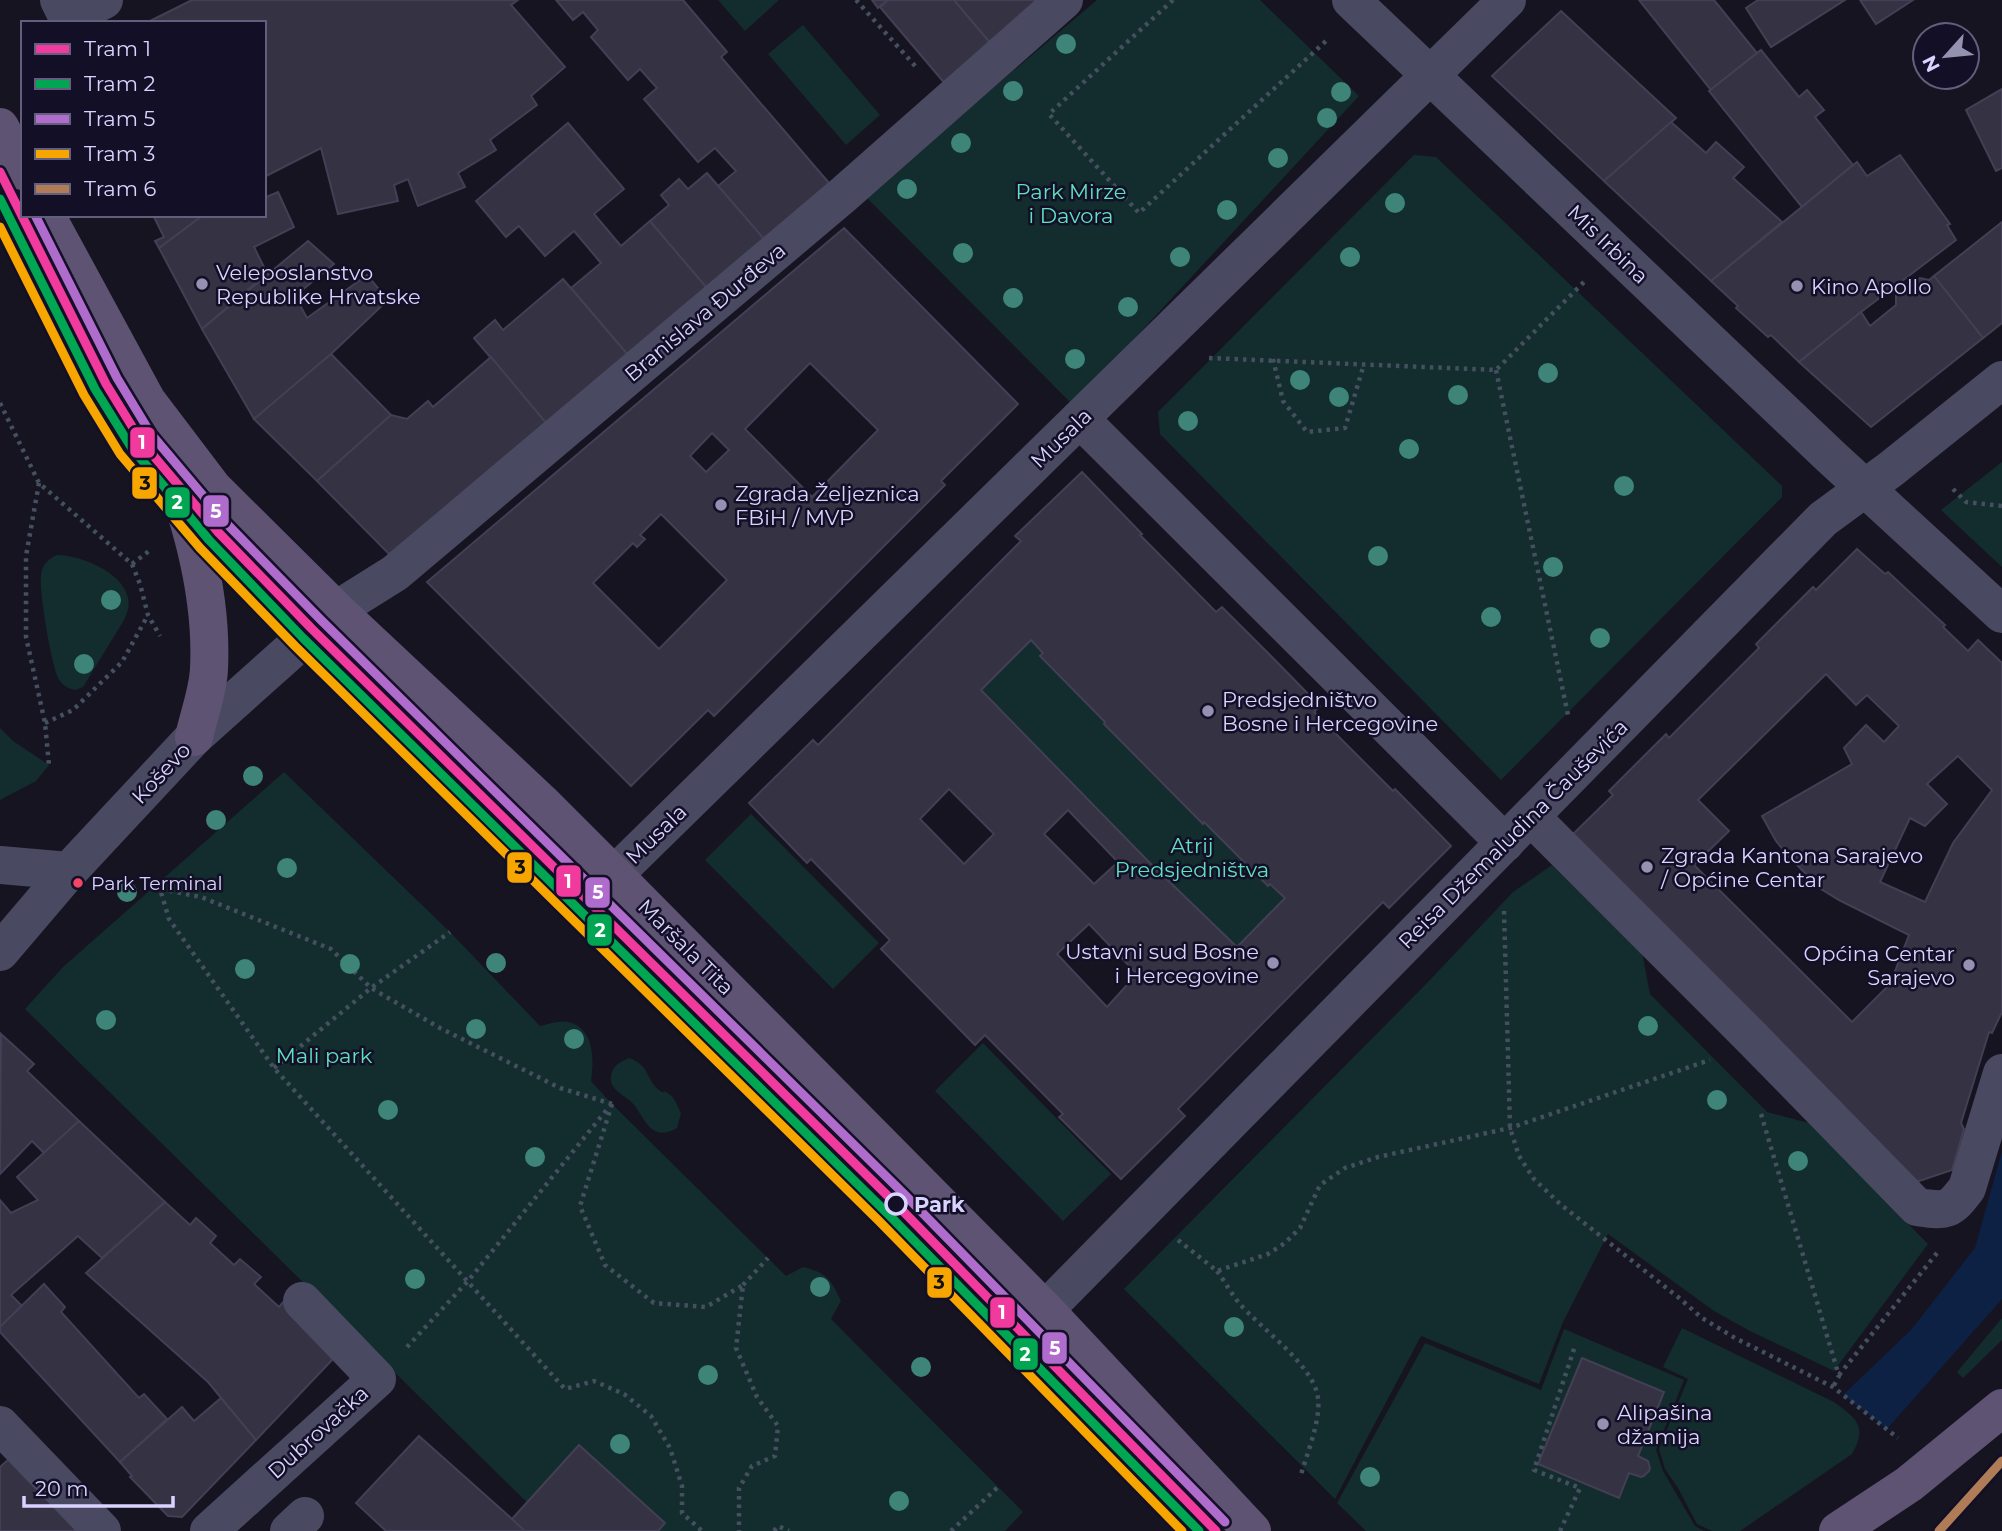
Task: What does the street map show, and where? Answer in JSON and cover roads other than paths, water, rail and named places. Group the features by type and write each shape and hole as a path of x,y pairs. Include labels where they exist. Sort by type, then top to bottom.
{"main road":[{"path":"0,127 21,167"},
{"name":"Maršala Tita","path":"47,217 147,401 214,488 336,610 541,802 614,875 1045,1310 1252,1531"},
{"path":"147,401 188,517 201,565 209,617 209,672 194,737"},
{"path":"1838,1531 1909,1484 2002,1408"}],"street":[{"path":"59,0 68,18 104,0"},
{"name":"Branislava Đurđeva","path":"336,610 395,573 833,204 1064,0"},
{"name":"Mis Irbina","path":"1351,0 1864,488 2002,614"},
{"name":"Musala","path":"614,875 1507,0"},
{"name":"Reisa Džemaludina Čauševića","path":"1045,1310 1823,519 1891,469 2002,380"},
{"path":"1080,419 1518,830 1753,1039 1917,1207 1942,1210 1956,1202 1967,1188 2002,1073"},
{"name":"Koševo","path":"0,952 69,871 194,737 336,610"},
{"path":"0,865 69,871"},
{"name":"Dubrovačka","path":"209,1531 377,1379 302,1301"},
{"path":"0,1425 102,1531"}],"water":[{"path":"2002,1151 2002,1299 1887,1429 1843,1395 1911,1330 1975,1248"}],"tram line":[{"name":"1","path":"0,172 21,214"},
{"name":"2","path":"0,199 95,389 131,447 209,540 303,638 887,1213 1199,1531"},
{"name":"1","path":"22,217 106,384 141,441 218,532 312,629 896,1204 1216,1531"},
{"name":"5","path":"36,217 117,378 151,434 227,524 321,620 905,1195 1225,1522"},
{"name":"3","path":"0,227 84,395 120,454 200,548 295,646 879,1221 1182,1531"},
{"name":"6","path":"1939,1531 2002,1461"}],"place":[{"name":"Veleposlanstvo Republike Hrvatske","path":"202,284"},
{"name":"Kino Apollo","path":"1797,286"},
{"name":"Zgrada Željeznica FBiH / MVP","path":"721,505"},
{"name":"Predsjedništvo Bosne i Hercegovine","path":"1208,711"},
{"name":"Zgrada Kantona Sarajevo / Općine Centar","path":"1647,867"},
{"name":"Park Terminal","path":"78,883"},
{"name":"Ustavni sud Bosne i Hercegovine","path":"1273,963"},
{"name":"Općina Centar Sarajevo","path":"1969,965"},
{"name":"Park","path":"896,1204"},
{"name":"Alipašina džamija","path":"1603,1424"}],"park label":[{"name":"Park Mirze i Davora","path":"1071,203"},
{"name":"Atrij Predsjedništva","path":"1192,857"},
{"name":"Mali park","path":"324,1055"}]}
